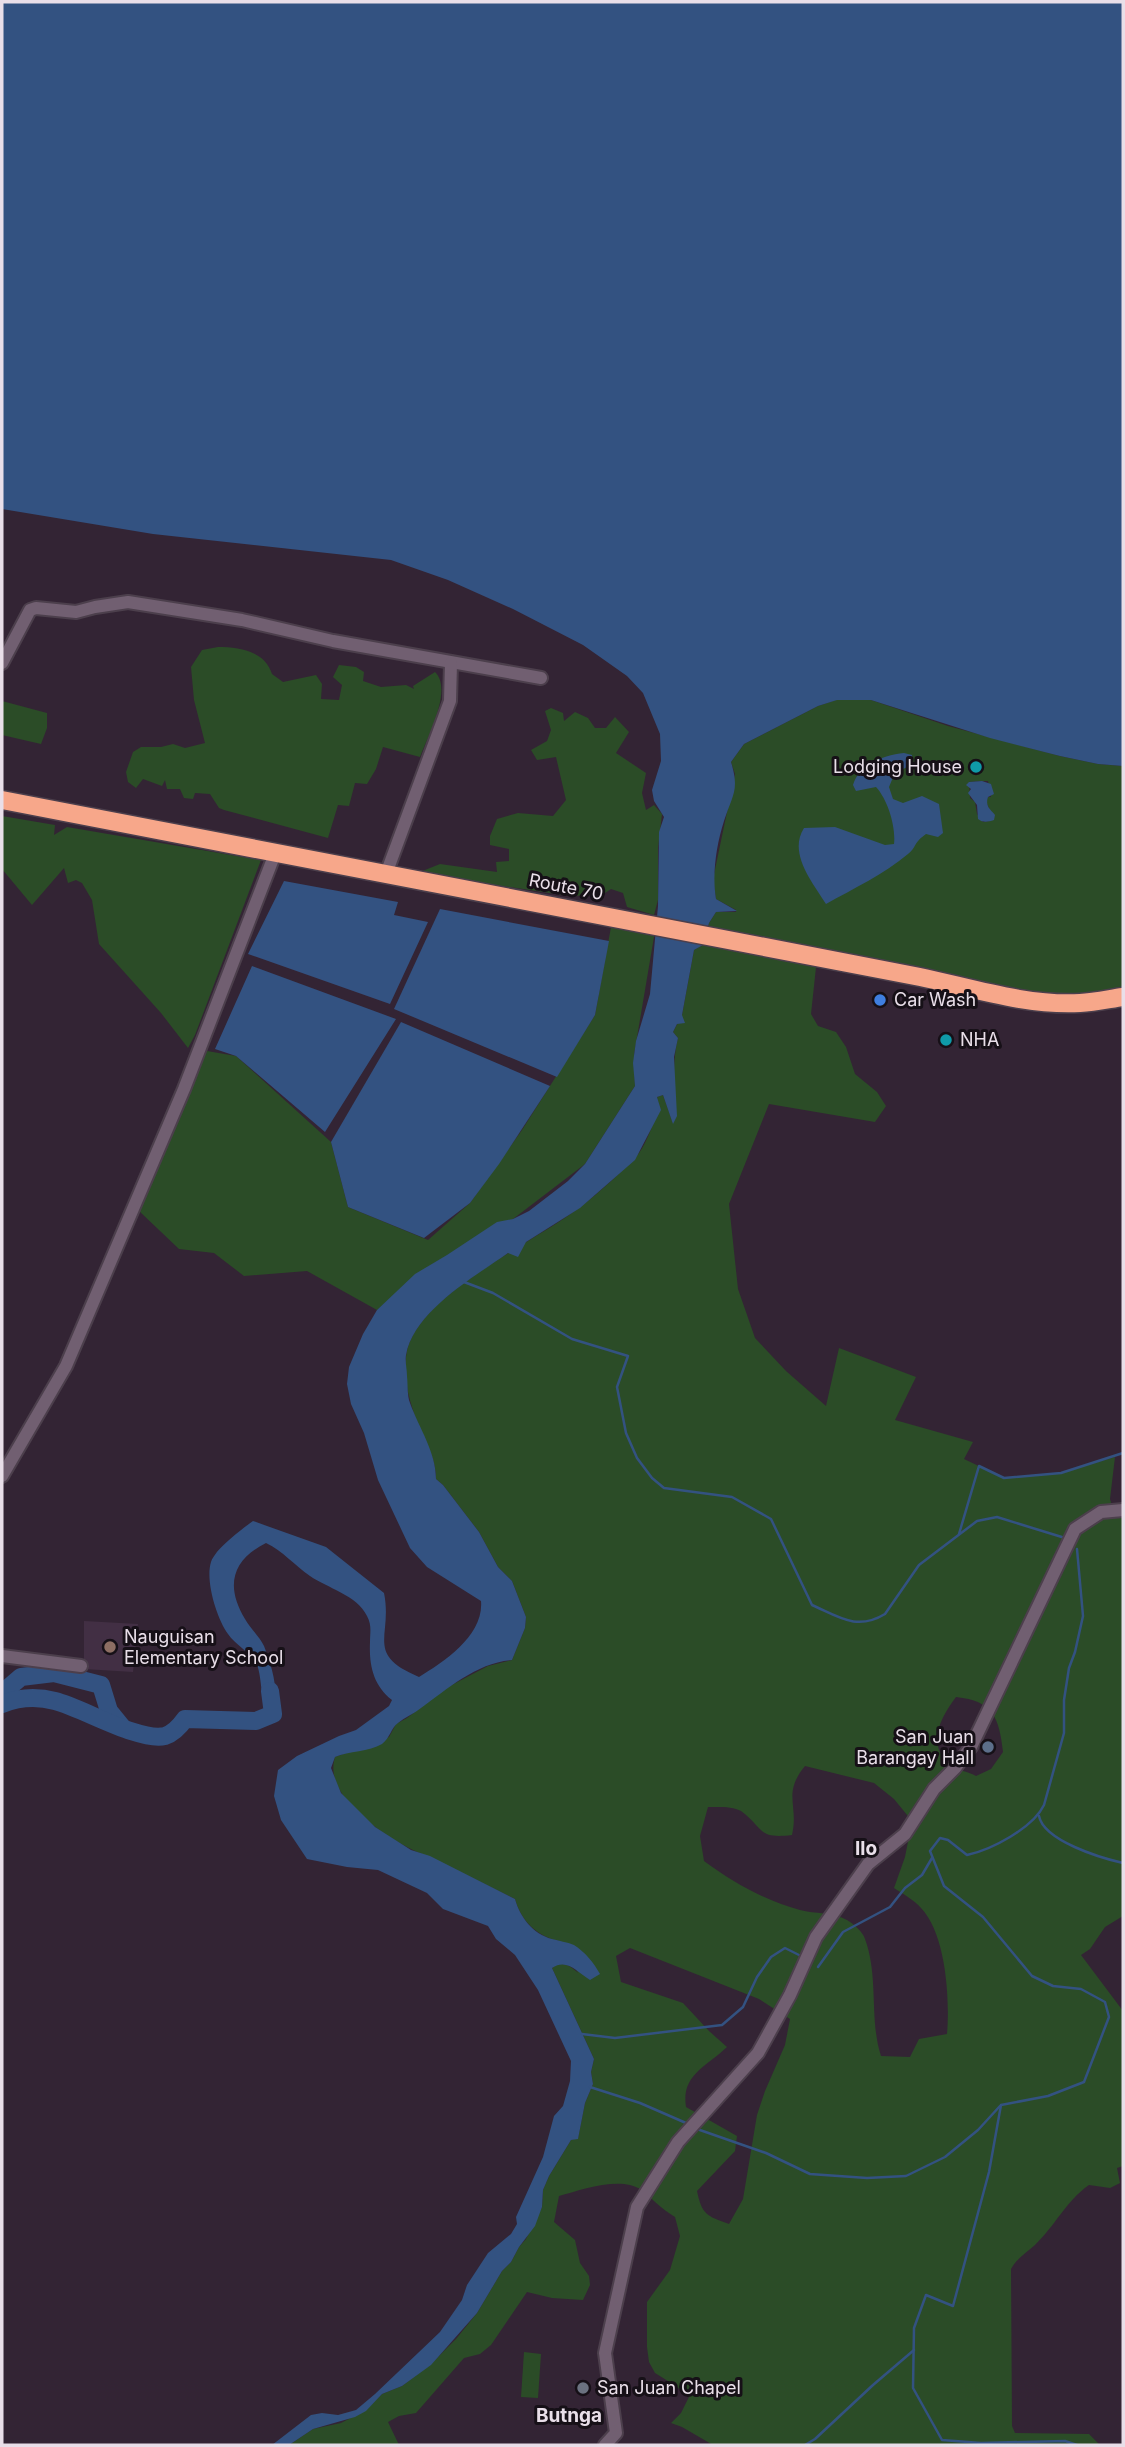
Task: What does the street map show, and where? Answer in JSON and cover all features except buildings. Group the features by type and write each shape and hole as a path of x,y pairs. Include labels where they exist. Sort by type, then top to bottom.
{"highway":[{"name":"Route 70","path":"2,800 1036,1000 1079,1003 1123,997"}],"street":[{"path":"2,663 30,610 36,608 76,612 128,602 242,620 451,663 541,678"},
{"path":"386,874 450,701 451,663"},
{"path":"2,1476 66,1366 184,1089 276,851"},
{"path":"605,2445 616,2433 605,2353 637,2207 678,2142 758,2053 780,2015 817,1937 868,1864 905,1834 934,1788 955,1768 971,1747 1075,1529 1101,1512 1123,1510"},
{"path":"2,1656 81,1666"}],"shaded area":[{"name":"Nauguisan Elementary School","path":"84,1621 138,1624 133,1672 84,1669"}],"green space":[{"path":"218,647 242,649 257,655 269,666 272,674 283,682 316,675 322,684 321,699 339,700 342,685 333,677 339,665 356,667 364,672 363,681 381,687 406,685 414,689 413,686 435,672 440,680 440,701 420,757 383,747 376,769 367,784 355,783 349,806 338,805 328,838 224,810 219,808 210,794 195,793 193,799 184,798 180,789 167,789 165,780 162,786 143,779 136,788 128,782 126,772 133,752 141,747 173,744 185,748 205,743 194,700 191,667 202,650"},
{"path":"836,700 871,700 948,726 1060,756 1123,766 1123,997 1079,1003 817,958 811,1014 818,1026 836,1032 846,1047 855,1074 877,1092 886,1106 875,1122 769,1104 729,1204 738,1289 755,1338 786,1371 826,1406 839,1348 916,1377 895,1420 973,1442 964,1459 1004,1478 1061,1473 1115,1457 1110,1499 1113,1509 1123,1510 1123,1916 1105,1927 1090,1949 1081,1955 1123,2011 1123,2166 1117,2168 1120,2183 1110,2188 1089,2185 1081,2191 1042,2238 1019,2258 1011,2269 1012,2426 1015,2433 1089,2434 1100,2445 713,2445 671,2423 681,2413 689,2397 655,2373 649,2362 647,2302 670,2270 680,2236 675,2217 640,2189 632,2185 611,2184 559,2196 554,2222 575,2240 580,2263 589,2276 590,2285 583,2300 552,2298 527,2292 491,2345 480,2354 464,2358 416,2413 399,2416 388,2422 399,2445 289,2445 313,2429 341,2423 366,2410 382,2394 402,2386 431,2364 456,2339 477,2313 502,2271 526,2239 542,2207 543,2190 549,2176 571,2140 578,2138 585,2103 593,2084 591,2072 594,2059 552,1968 565,1964 578,1973 559,1941 531,1926 521,1914 515,1899 407,1847 382,1832 356,1811 337,1785 335,1757 389,1737 396,1724 446,1688 488,1666 512,1660 525,1628 526,1617 512,1581 498,1567 479,1532 436,1479 433,1461 409,1397 406,1357 413,1334 452,1292 580,1207 611,1182 639,1153 660,1110 657,1097 663,1095 673,1123 678,1038 673,1032 682,1015 694,950 703,945 709,923 716,912 736,912 716,899 713,879 735,774 731,762 744,744 818,706","holes":["988,781 991,797 988,797 986,802 991,812 990,821 983,822 977,814 975,802 970,798 969,782","956,1697 968,1699 978,1702 992,1713 999,1729 1003,1752 991,1769 976,1776 954,1767 943,1757 937,1740 938,1731","805,1766 874,1783 894,1799 912,1821 905,1857 894,1888 921,1908 936,1934 947,1986 948,2020 947,2034 919,2039 910,2057 881,2056 875,2027 872,1968 864,1936 858,1928 842,1917 800,1910 762,1896 738,1884 704,1861 700,1836 708,1807 738,1809 767,1834 792,1835 793,1792 798,1776","630,1948 759,1999 790,2019 785,2045 757,2115 743,2199 729,2224 707,2214 697,2191 735,2151 737,2136 686,2107 685,2096 691,2079 727,2047 683,2003 621,1982 616,1956"]},
{"path":"2,701 47,713 47,728 41,744 2,735"},
{"path":"551,708 563,713 564,721 575,712 588,718 595,728 606,728 615,717 629,732 616,753 646,773 642,793 646,810 654,805 662,814 658,848 658,900 654,915 627,907 623,893 611,889 602,895 570,896 482,883 471,886 420,872 440,864 497,872 496,862 509,861 509,849 490,845 490,836 497,819 518,813 553,816 566,800 556,757 537,760 531,750 547,741 551,730 545,711"},
{"path":"2,816 55,825 54,835 67,827 261,860 188,1048 161,1013 99,944 92,900 82,883 76,880 68,883 64,868 32,905 2,869"},
{"path":"611,927 655,931 634,1055 635,1086 585,1164 513,1219 431,1265 377,1310 307,1271 244,1276 214,1253 179,1249 138,1210 207,1051 236,1056 331,1142 348,1207 428,1240 470,1203 522,1130 595,1015"},
{"path":"524,2352 541,2354 538,2398 521,2397"}],"water":[{"path":"2,2 1123,2 1123,766 1060,756 990,738 871,700 837,700 818,706 744,744 731,762 735,787 719,840 715,870 716,899 737,911 716,912 709,923 703,945 694,950 682,1015 685,1023 677,1024 673,1032 678,1038 674,1057 677,1116 673,1124 663,1095 657,1097 661,1110 635,1160 580,1208 526,1242 518,1257 508,1253 447,1296 411,1339 406,1358 408,1397 430,1450 436,1479 479,1532 498,1567 512,1581 526,1617 525,1628 512,1660 487,1666 463,1678 398,1723 382,1744 335,1757 331,1768 341,1793 375,1827 411,1850 430,1856 515,1899 520,1912 533,1929 545,1937 574,1945 589,1958 600,1974 590,1980 567,1965 552,1968 594,2059 591,2072 593,2084 585,2103 578,2139 571,2140 549,2176 535,2226 502,2271 477,2313 431,2365 402,2386 382,2394 366,2411 355,2417 313,2429 289,2445 272,2445 311,2415 338,2415 356,2410 440,2332 462,2300 467,2285 488,2253 511,2234 517,2224 516,2217 543,2157 554,2116 563,2106 570,2081 571,2061 538,1990 515,1955 496,1939 488,1926 443,1909 427,1893 378,1870 307,1859 281,1820 274,1796 278,1770 297,1756 356,1730 389,1706 392,1700 380,1688 372,1667 369,1619 356,1603 310,1576 266,1543 246,1557 235,1575 235,1596 245,1619 264,1646 270,1662 276,1698 273,1714 265,1706 255,1661 231,1638 220,1619 211,1589 211,1562 223,1545 253,1521 326,1547 384,1593 386,1652 402,1669 419,1677 461,1646 476,1625 481,1601 427,1567 410,1548 378,1480 364,1433 351,1404 347,1384 349,1367 377,1310 415,1274 497,1222 513,1219 529,1211 568,1181 585,1164 635,1086 633,1063 636,1041 650,994 658,906 659,832 664,817 654,801 652,790 661,761 660,734 643,693 627,676 583,645 448,580 391,560 153,534 2,509"},
{"path":"904,753 912,755 913,763 894,775 889,787 893,799 903,803 922,796 939,804 943,833 938,837 926,834 911,852 899,861 826,904 800,857 800,838 804,828 835,827 885,845 894,844 890,814 880,792 876,787 856,791 853,785 866,766 888,756"},
{"path":"982,781 991,784 994,794 988,797 987,803 995,815 994,820 988,822 978,819 977,805 968,793 971,789 966,785 969,782"},
{"path":"284,881 398,902 394,915 428,922 390,1004 248,954"},
{"path":"440,909 609,941 595,1015 557,1077 394,1009"},
{"path":"252,966 396,1019 325,1132 236,1056 215,1049"},
{"path":"401,1022 550,1086 470,1203 424,1238 348,1207 331,1142"}],"waterway":[{"path":"464,1282 493,1293 572,1339 628,1356 617,1387 626,1433 637,1458 652,1478 664,1488 732,1497 771,1519 812,1605 840,1618 857,1622 885,1614 919,1565 977,1521 997,1517 1065,1538"},
{"path":"959,1534 979,1466 1004,1478 1061,1473 1123,1453"},
{"path":"1077,1549 1083,1616 1069,1668 1064,1700 1064,1733 1044,1805 1039,1814 1021,1830 988,1848 967,1855 948,1840 940,1838 930,1851 944,1886 983,1917 1032,1976 1053,1986 1081,1989 1105,2002 1109,2017 1084,2082 1048,2096 1001,2105 989,2172 953,2306 926,2295 914,2328 913,2388 942,2440 981,2443 1065,2441 1077,2445"},
{"path":"2,1693 21,1677 54,1673 101,1685 109,1711 122,1727"},
{"path":"2,1704 28,1698 48,1699 154,1737 171,1733 185,1719 256,1721 273,1714 270,1691"},
{"path":"1039,1816 1043,1825 1062,1841 1088,1853 1123,1863"},
{"path":"818,1967 843,1932 890,1907 905,1888 922,1875 932,1858"},
{"path":"582,2034 615,2038 722,2025 743,2007 757,1977 771,1957 785,1948 803,1957"},
{"path":"590,2087 640,2103 686,2123"},
{"path":"697,2129 766,2153 810,2174 867,2178 906,2176 945,2157 978,2130 1000,2106"},
{"path":"805,2445 914,2350"}],"place":[{"name":"Lodging House","path":"976,767"},
{"name":"Car Wash","path":"880,1000"},
{"name":"NHA","path":"946,1040"},
{"name":"Nauguisan Elementary School","path":"110,1647"},
{"name":"San Juan Barangay Hall","path":"988,1747"},
{"name":"San Juan Chapel","path":"583,2388"}],"district":[{"name":"Ilo","path":"866,1848"},
{"name":"Butnga","path":"569,2415"}]}
